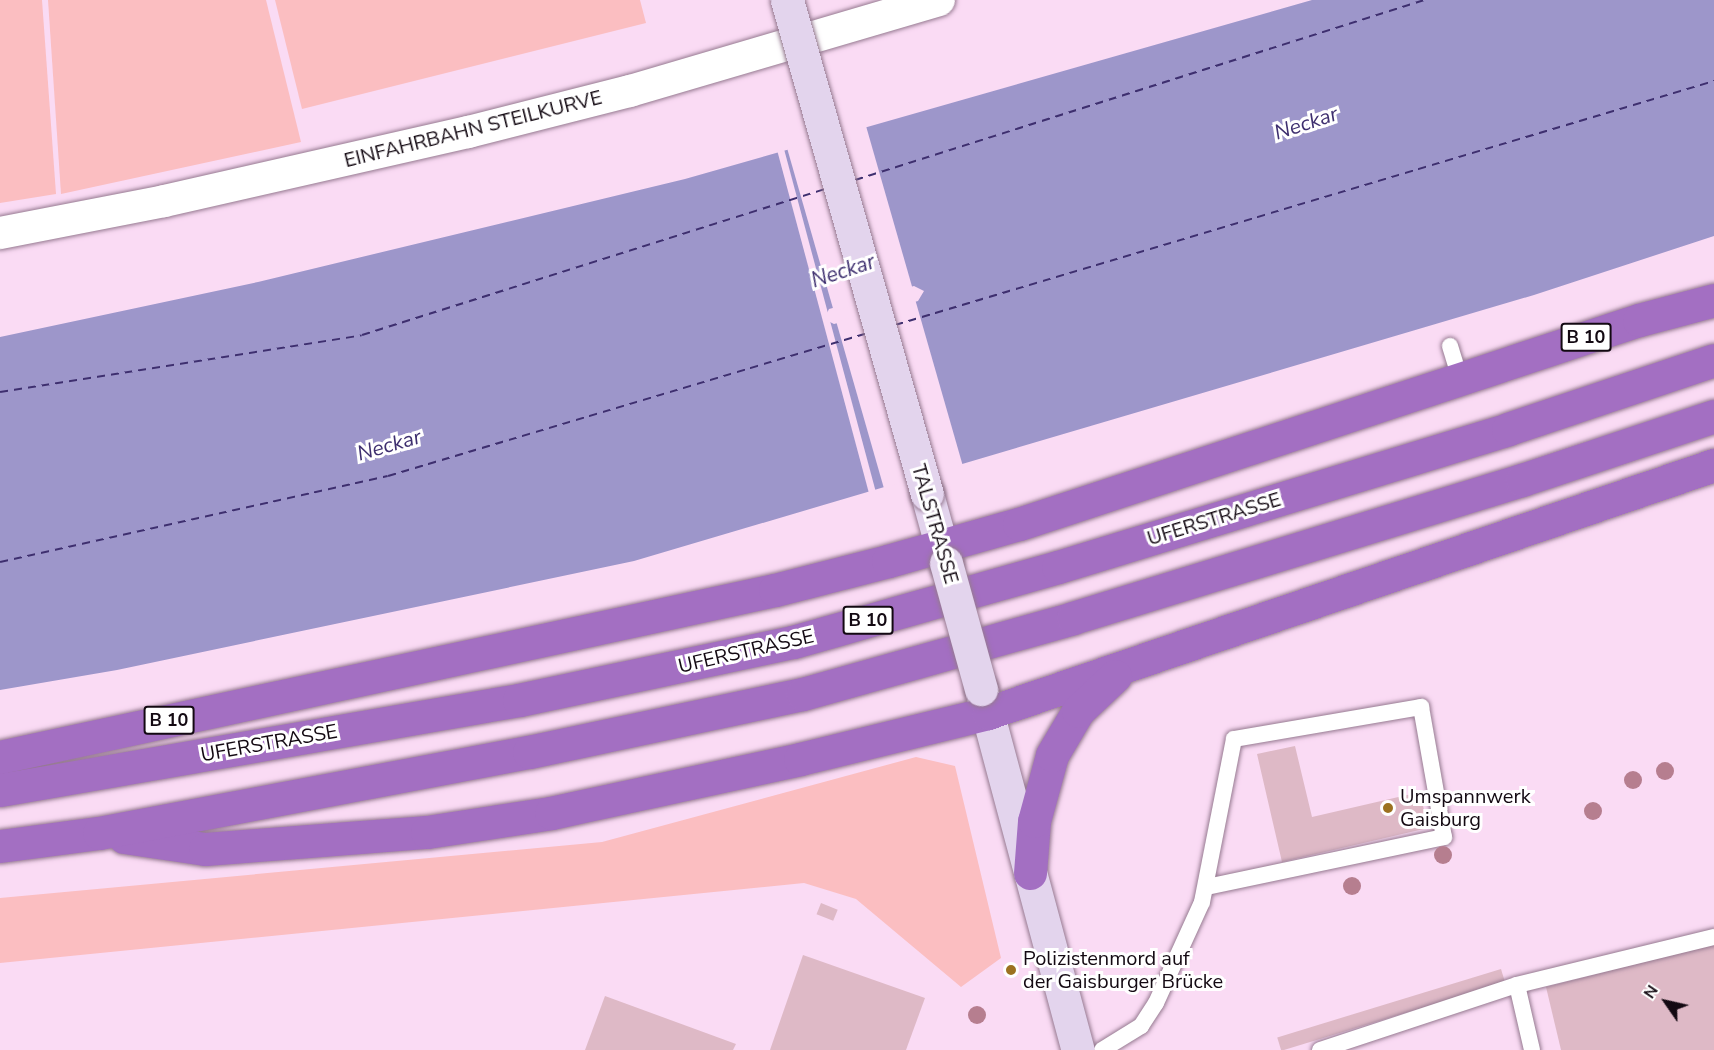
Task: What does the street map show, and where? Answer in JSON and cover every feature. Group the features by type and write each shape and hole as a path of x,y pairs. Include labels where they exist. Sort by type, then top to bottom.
{"highway":[{"name":"B 10","path":"0,758 775,590 1019,524 1639,320 1714,300"},
{"name":"UFERSTRASSE","path":"0,790 519,700 793,642 1058,567 1508,429 1714,360"},
{"path":"0,846 99,833 529,752 803,694 1073,618 1714,417"},
{"path":"99,833 205,849 427,832 641,795 984,701 1129,666 1714,465"},
{"path":"1030,873 1034,821 1052,755 1089,698 1129,666"}],"main road":[{"name":"TALSTRASSE","path":"787,0 941,545 1078,1050"}],"street":[{"name":"EINFAHRBAHN STEILKURVE","path":"0,232 175,198 468,132 630,91 939,0"}],"lane":[{"path":"1450,346 1460,379"},
{"path":"1102,1050 1141,1026 1156,1003 1206,887 1234,740 1421,707 1444,837 1206,887"},
{"path":"1320,1050 1517,985 1714,937"},
{"path":"1517,985 1532,1050"}],"shaded area":[{"path":"0,0 42,0 56,194 0,203"},
{"path":"48,0 266,0 301,142 61,194"},
{"path":"275,0 640,0 646,23 302,109"},
{"path":"916,757 955,766 1001,958 961,987 856,899 804,883 0,963 0,898 602,842"}],"water":[{"name":"Neckar","path":"1312,0 1714,0 1714,236 1534,295 634,561 117,670 0,690 0,337 258,282 685,179","holes":["914,286 924,291 918,301 834,324 824,319 829,309"]}],"pier":[{"path":"866,126 913,288 834,311 787,149"},
{"path":"784,149 876,492 869,494 777,151"},
{"path":"915,299 963,465 884,488 836,322"}],"building":[{"name":"Umspannwerk Gaisburg","path":"1295,746 1312,817 1420,792 1428,828 1282,862 1257,754"},
{"path":"821,903 838,910 833,921 817,914"},
{"path":"1714,944 1714,1050 1561,1050 1546,987"},
{"path":"803,955 925,998 906,1050 770,1050"},
{"path":"1501,969 1505,982 1284,1050 1281,1050 1277,1037"},
{"path":"605,996 736,1044 733,1050 585,1050"}],"ferry route":[{"path":"855,180 1424,0"},
{"path":"895,325 1714,81"},
{"path":"0,392 362,335 824,189"},
{"path":"0,562 388,476 865,334"}],"place":[{"name":"Umspannwerk Gaisburg","path":"1388,808"},
{"name":"Polizistenmord auf der Gaisburger Brücke","path":"1011,970"}]}
